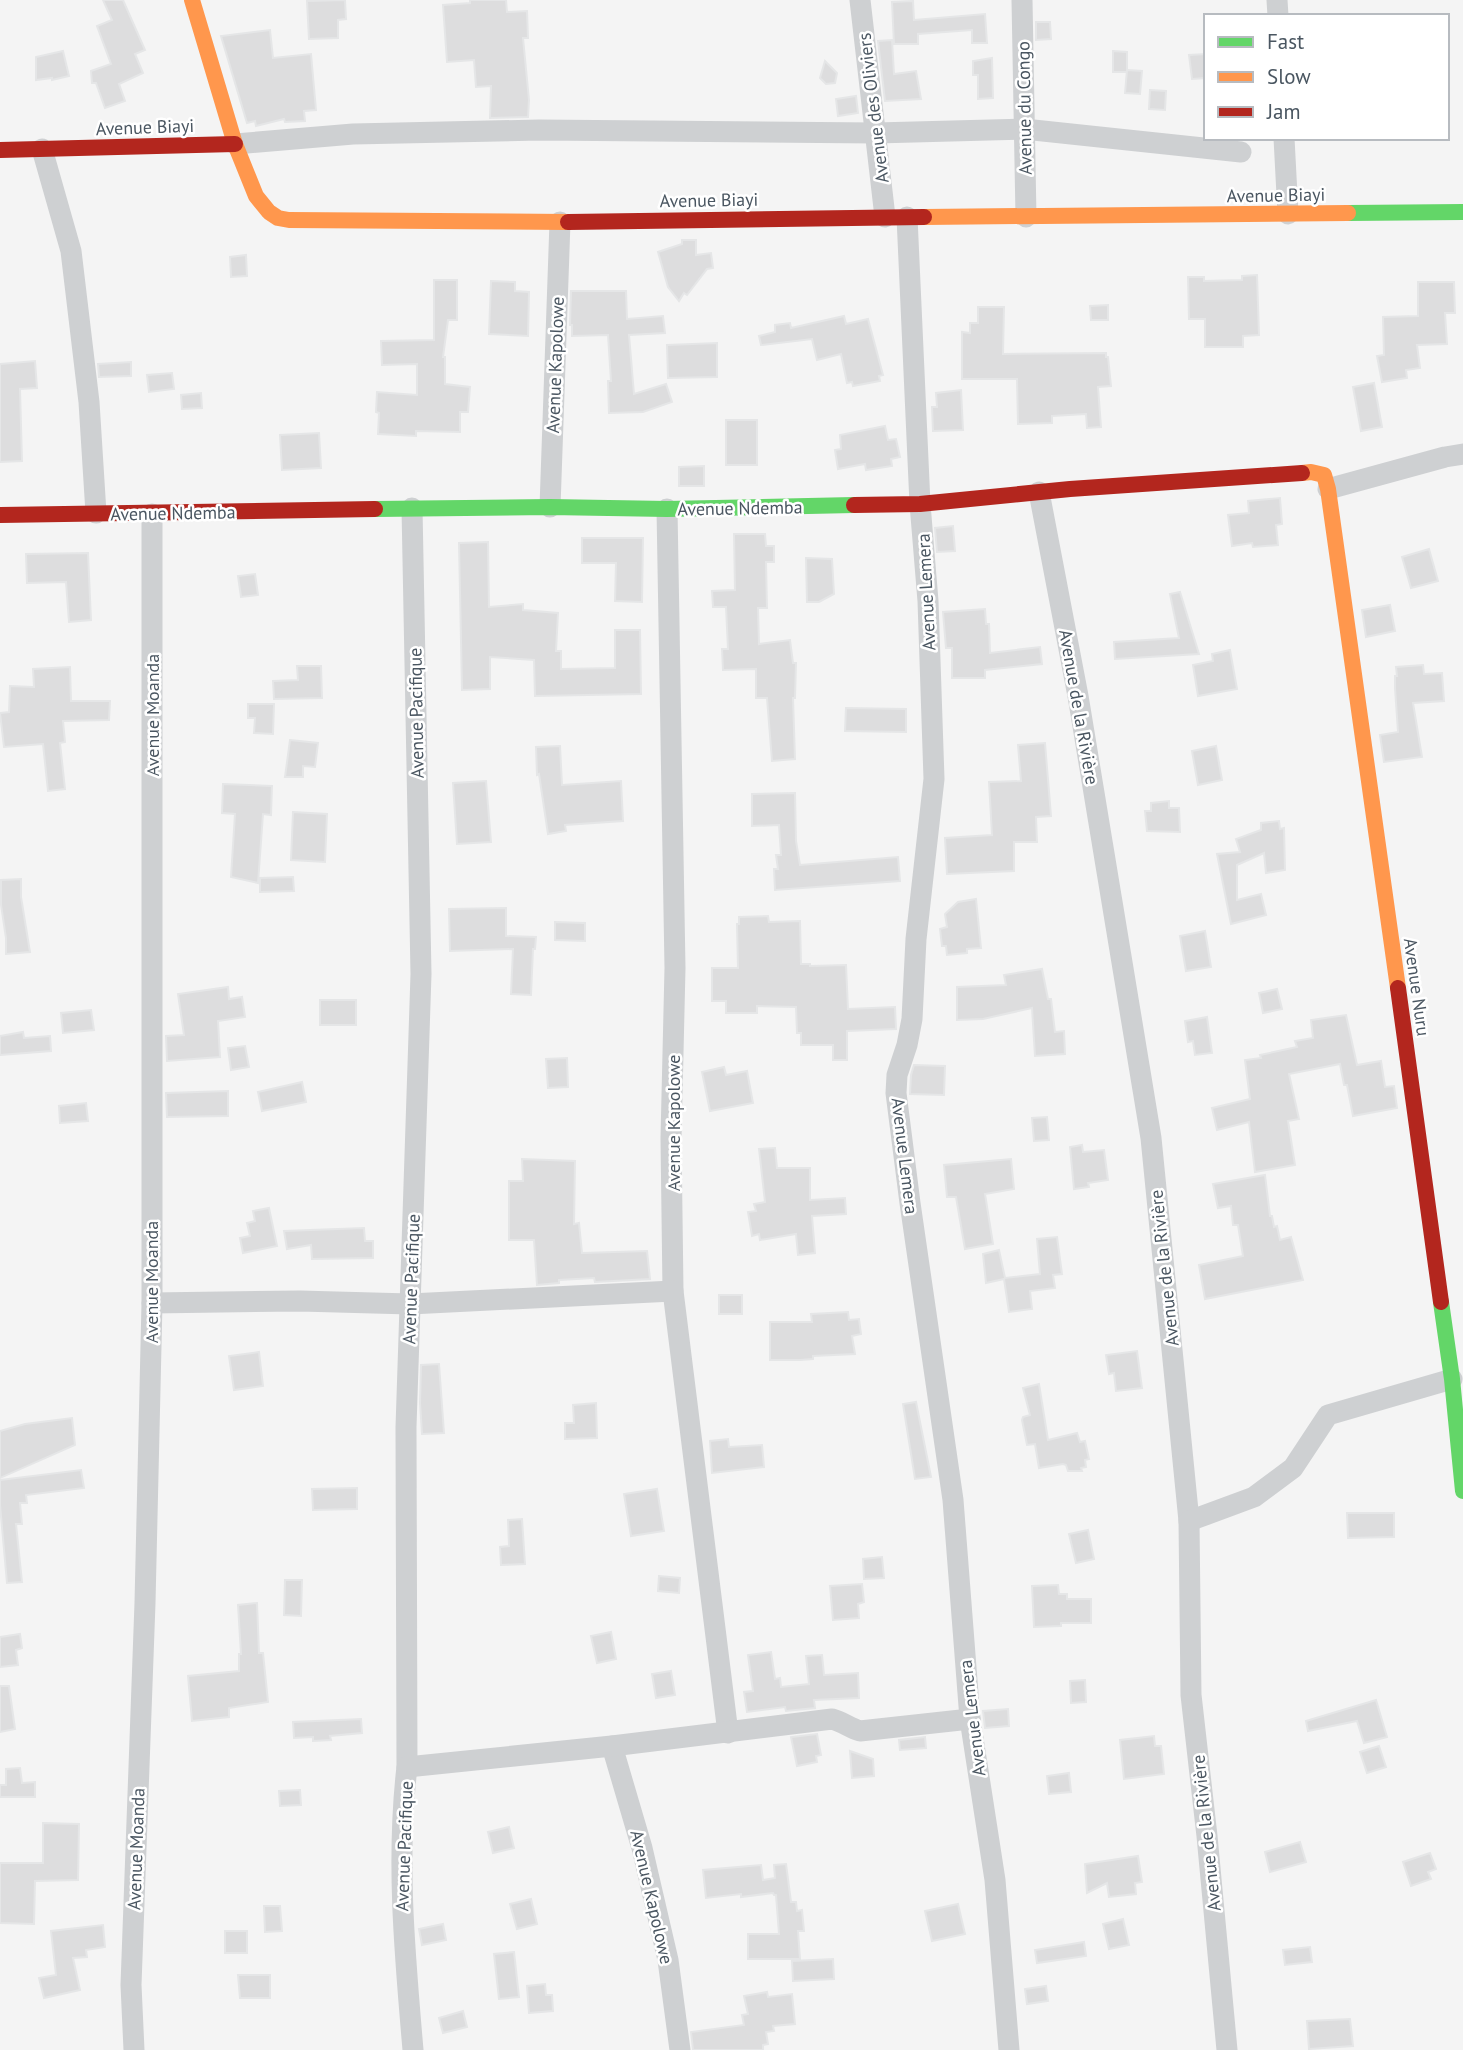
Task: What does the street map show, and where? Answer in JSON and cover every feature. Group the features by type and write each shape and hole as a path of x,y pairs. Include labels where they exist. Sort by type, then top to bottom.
{"street":[{"path":"192,0 235,144 352,134 539,130 876,133 1024,129 1241,152"},
{"name":"Avenue des Oliviers","path":"860,0 885,217"},
{"name":"Avenue du Congo","path":"1021,0 1026,217"},
{"path":"1284,140 1288,214"},
{"name":"Avenue Biayi","path":"0,150 235,144 262,205 278,218 289,220 560,222 1463,212"},
{"path":"42,149 71,251 89,402 96,513"},
{"name":"Avenue Lemera","path":"907,217 920,504 928,601 934,779 916,939 912,1019 897,1075 896,1093 953,1500 970,1719 995,1880 1009,2050"},
{"name":"Avenue Kapolowe","path":"550,507 560,222"},
{"path":"1328,489 1463,454"},
{"name":"Avenue Ndemba","path":"0,515 920,504 1084,488 1311,472 1324,475 1328,489"},
{"name":"Avenue Nuru","path":"1328,489 1452,1379 1463,1491"},
{"name":"Avenue de la Rivière","path":"1039,492 1078,695 1152,1138 1189,1521 1191,1695 1227,2050"},
{"name":"Avenue Pacifique","path":"412,508 421,974 405,1520 407,1767 402,1808 402,1929 413,2050"},
{"name":"Avenue Kapolowe","path":"667,509 675,942 671,1138 673,1291 728,1733"},
{"name":"Avenue Moanda","path":"134,2050 131,1985 145,1604 152,1303 152,514"},
{"path":"152,1303 300,1301 410,1304 673,1291"},
{"path":"1189,1521 1254,1497 1293,1468 1328,1415 1452,1379"},
{"path":"407,1767 728,1733 832,1719 860,1731 970,1719"},
{"name":"Avenue Kapolowe","path":"612,1746 642,1848 668,1960 680,2050"}],"building":[{"path":"103,0 123,0 145,50 135,54 143,73 119,84 125,101 105,108 96,83 92,83 91,71 111,64 97,26 112,20"},
{"path":"345,0 346,19 338,20 338,38 309,39 307,1"},
{"path":"470,0 506,0 507,12 527,11 528,38 523,38 528,117 490,118 491,86 476,87 474,60 447,62 443,5 470,3"},
{"path":"913,1 914,20 985,14 987,43 972,43 972,30 918,34 918,44 894,44 892,2"},
{"path":"1036,22 1050,22 1051,39 1036,40"},
{"path":"270,30 273,58 311,54 316,110 304,111 305,121 285,122 284,119 256,126 255,121 247,123 221,36"},
{"path":"892,40 894,74 916,71 921,99 885,101 878,41"},
{"path":"63,51 69,76 36,80 36,57"},
{"path":"1113,51 1127,52 1127,72 1113,72"},
{"path":"1204,54 1204,78 1192,79 1189,55"},
{"path":"992,58 993,98 978,99 978,75 973,75 973,61"},
{"path":"825,61 837,73 835,83 826,84 820,78"},
{"path":"1127,70 1142,71 1140,94 1125,93"},
{"path":"1150,90 1166,91 1165,110 1149,109"},
{"path":"856,96 858,113 838,116 836,99"},
{"path":"682,240 696,240 696,255 711,253 713,268 707,269 679,301 668,287 658,252 682,244"},
{"path":"246,255 247,276 231,277 230,257"},
{"path":"1257,275 1259,335 1243,336 1243,347 1205,347 1205,319 1189,319 1188,277 1204,277 1204,281 1242,280 1242,276"},
{"path":"434,280 457,280 457,320 448,320 443,357 445,384 470,387 468,412 460,412 460,432 416,431 416,436 378,434 377,392 417,395 417,364 382,365 381,341 434,340"},
{"path":"491,281 515,282 515,291 529,292 528,336 489,334"},
{"path":"1418,282 1454,282 1455,313 1445,313 1447,344 1417,345 1420,368 1406,370 1407,378 1382,382 1377,356 1384,355 1383,317 1418,316"},
{"path":"571,291 626,291 627,319 663,316 665,333 629,335 634,394 666,384 672,402 643,412 609,413 608,381 611,381 608,335 572,336"},
{"path":"1108,305 1108,320 1091,320 1090,306"},
{"path":"978,307 1004,307 1003,354 1106,353 1111,386 1098,387 1101,427 1087,428 1086,414 1052,416 1052,423 1018,424 1017,379 962,379 962,332 970,333 970,323 978,323"},
{"path":"844,316 846,324 868,319 883,375 879,376 880,381 853,386 852,382 847,383 841,354 817,360 812,339 761,345 759,336 775,332 775,325 790,323 791,328"},
{"path":"717,343 717,377 668,378 667,345"},
{"path":"35,361 37,388 20,389 22,461 0,462 0,364"},
{"path":"131,362 131,376 99,377 98,364"},
{"path":"172,373 174,389 149,392 147,375"},
{"path":"1374,383 1382,427 1361,431 1353,387"},
{"path":"961,390 963,430 933,431 932,407 937,407 936,393"},
{"path":"201,393 202,408 182,409 181,395"},
{"path":"726,420 757,420 757,465 726,465"},
{"path":"885,426 888,440 896,439 900,457 891,459 892,466 866,470 865,464 838,469 835,450 841,449 840,435"},
{"path":"319,433 321,468 282,470 280,435"},
{"path":"704,466 704,486 679,486 679,467"},
{"path":"1280,498 1282,524 1276,525 1278,545 1253,547 1252,543 1232,546 1228,515 1249,513 1248,501"},
{"path":"953,526 955,551 937,552 935,528"},
{"path":"734,534 765,534 766,546 774,546 774,562 766,562 767,608 758,608 759,644 790,640 793,663 796,663 793,698 795,759 772,761 767,698 756,698 756,669 723,670 722,649 728,649 726,607 713,607 712,591 735,590"},
{"path":"582,538 643,538 642,602 615,601 616,563 582,563"},
{"path":"488,542 489,607 523,604 523,610 558,613 556,651 561,651 561,669 615,668 615,630 640,630 641,694 535,696 534,660 490,657 490,689 462,690 459,543"},
{"path":"1429,549 1438,581 1411,588 1402,557"},
{"path":"88,553 91,620 69,622 66,582 27,583 26,554"},
{"path":"806,558 832,559 834,594 819,602 807,602"},
{"path":"255,574 258,595 241,597 238,576"},
{"path":"1180,592 1199,654 1115,659 1114,642 1179,638 1170,594"},
{"path":"1390,605 1395,631 1366,637 1362,610"},
{"path":"985,609 986,624 989,624 990,653 1040,647 1042,664 985,670 985,678 952,678 952,648 946,648 943,612"},
{"path":"1230,650 1237,689 1198,696 1193,665 1213,661 1212,654"},
{"path":"1423,665 1424,674 1442,673 1444,701 1413,703 1422,757 1384,762 1380,735 1398,732 1396,667"},
{"path":"297,666 321,666 322,698 274,699 273,681 298,680"},
{"path":"70,667 71,701 110,701 109,720 63,721 65,742 60,743 65,789 48,791 43,744 4,747 0,713 9,712 10,686 34,687 33,669"},
{"path":"248,704 274,704 273,734 254,733 255,718 248,718"},
{"path":"846,708 906,709 906,732 845,731"},
{"path":"290,740 318,743 315,767 303,766 303,777 285,777"},
{"path":"1045,743 1051,816 1036,817 1037,842 1014,842 1014,871 947,874 945,838 992,835 989,782 1021,781 1018,745"},
{"path":"560,746 562,785 621,781 623,821 565,825 566,831 548,834 539,774 537,775 536,747"},
{"path":"1216,746 1222,780 1198,785 1192,751"},
{"path":"486,781 491,842 457,844 453,783"},
{"path":"223,784 272,786 271,815 263,814 258,883 231,877 235,814 222,813"},
{"path":"795,793 796,841 800,865 898,857 900,881 775,890 774,869 778,869 776,855 781,855 779,825 752,826 752,794"},
{"path":"1169,801 1169,808 1179,808 1180,832 1147,831 1145,811 1151,811 1151,803"},
{"path":"293,812 327,814 325,862 291,860"},
{"path":"1279,821 1280,829 1284,828 1285,870 1266,873 1264,853 1237,865 1237,900 1261,894 1266,915 1231,924 1217,854 1240,852 1236,839 1261,830 1261,823"},
{"path":"293,877 294,891 260,892 260,878"},
{"path":"21,879 21,897 30,952 6,954 1,880"},
{"path":"976,899 981,948 947,955 946,946 942,946 940,929 947,927 945,914 958,902"},
{"path":"506,908 506,936 536,937 531,995 511,994 513,949 450,951 449,909"},
{"path":"768,916 769,922 800,921 801,964 846,965 848,1009 895,1007 896,1029 847,1031 847,1060 833,1060 833,1045 801,1045 801,1033 797,1033 796,1007 757,1006 757,1013 726,1013 726,1001 712,1001 712,968 738,968 739,917"},
{"path":"555,922 585,923 585,941 555,940"},
{"path":"1205,931 1211,967 1186,971 1180,936"},
{"path":"1042,969 1048,999 1051,999 1055,1032 1064,1031 1065,1054 1035,1056 1032,1008 983,1019 957,1020 957,987 1006,985 1004,975"},
{"path":"228,987 229,999 242,997 245,1017 218,1021 220,1057 167,1061 166,1036 184,1035 178,994"},
{"path":"1277,989 1282,1009 1263,1013 1259,993"},
{"path":"320,1000 356,1000 356,1025 320,1025"},
{"path":"91,1010 94,1030 63,1033 61,1013"},
{"path":"1346,1015 1357,1065 1381,1061 1385,1087 1394,1086 1397,1108 1353,1116 1340,1064 1289,1074 1299,1119 1288,1121 1295,1165 1255,1172 1249,1122 1217,1130 1212,1108 1250,1099 1245,1060 1297,1047 1295,1041 1313,1038 1311,1020"},
{"path":"1207,1017 1212,1053 1195,1055 1193,1041 1188,1042 1185,1021"},
{"path":"23,1032 24,1038 50,1036 51,1051 0,1055 0,1036"},
{"path":"245,1046 249,1067 231,1070 228,1048"},
{"path":"567,1058 568,1087 548,1088 546,1059"},
{"path":"914,1065 945,1066 944,1095 910,1094"},
{"path":"724,1067 726,1075 747,1071 753,1103 710,1111 702,1072"},
{"path":"302,1082 306,1102 262,1111 258,1092"},
{"path":"228,1091 228,1116 167,1117 166,1093"},
{"path":"86,1103 88,1121 60,1123 59,1106"},
{"path":"1047,1117 1049,1140 1034,1141 1032,1118"},
{"path":"1082,1145 1083,1152 1104,1150 1108,1180 1088,1183 1089,1187 1074,1189 1070,1147"},
{"path":"775,1148 777,1168 810,1168 810,1200 845,1198 846,1214 812,1216 815,1253 798,1255 796,1234 760,1240 759,1234 752,1236 748,1212 756,1211 754,1204 765,1202 759,1149"},
{"path":"522,1159 575,1161 574,1224 579,1223 582,1253 647,1251 650,1279 595,1282 594,1278 559,1280 559,1283 537,1285 534,1240 509,1240 509,1181 523,1181"},
{"path":"1011,1159 1014,1189 985,1194 993,1244 965,1249 956,1197 947,1197 944,1165"},
{"path":"1265,1175 1270,1216 1274,1227 1277,1226 1280,1240 1291,1237 1303,1280 1205,1299 1199,1265 1243,1256 1238,1225 1233,1225 1231,1206 1218,1208 1213,1184"},
{"path":"269,1208 277,1246 243,1253 240,1238 250,1236 247,1223 255,1221 253,1211"},
{"path":"364,1228 365,1241 373,1241 373,1258 312,1259 311,1245 287,1249 284,1231"},
{"path":"1057,1237 1062,1274 1053,1275 1055,1288 1030,1291 1032,1309 1009,1312 1004,1279 986,1283 983,1254 999,1250 1005,1278 1040,1274 1037,1239"},
{"path":"719,1295 742,1295 742,1314 719,1314"},
{"path":"848,1312 849,1320 859,1319 861,1334 852,1336 855,1354 813,1356 813,1359 800,1360 770,1360 770,1322 812,1322 811,1314"},
{"path":"1137,1351 1142,1388 1116,1391 1114,1373 1109,1374 1106,1355"},
{"path":"259,1352 263,1386 234,1390 229,1356"},
{"path":"439,1364 444,1433 422,1434 421,1365"},
{"path":"1039,1384 1048,1440 1077,1433 1080,1442 1085,1441 1089,1459 1085,1460 1086,1467 1081,1468 1082,1471 1068,1471 1063,1464 1039,1468 1035,1444 1027,1445 1022,1420 1030,1415 1023,1388"},
{"path":"916,1402 931,1477 915,1479 903,1404"},
{"path":"596,1403 597,1438 565,1439 565,1423 574,1423 573,1405"},
{"path":"72,1418 75,1445 0,1478 0,1431 25,1424"},
{"path":"728,1439 729,1447 762,1445 764,1467 712,1473 710,1441"},
{"path":"81,1470 84,1488 26,1495 27,1503 20,1503 22,1524 16,1524 22,1582 7,1583 0,1480"},
{"path":"357,1488 357,1509 313,1510 312,1489"},
{"path":"657,1489 664,1531 631,1536 624,1494"},
{"path":"1347,1513 1394,1513 1394,1537 1348,1538"},
{"path":"522,1519 525,1564 501,1565 500,1547 509,1546 508,1520"},
{"path":"1088,1530 1094,1559 1076,1563 1069,1534"},
{"path":"882,1557 884,1578 864,1579 863,1559"},
{"path":"659,1576 680,1578 679,1593 658,1591"},
{"path":"285,1580 302,1580 301,1616 284,1615"},
{"path":"862,1584 864,1602 858,1604 859,1618 833,1620 830,1586"},
{"path":"1058,1585 1059,1594 1067,1594 1067,1599 1091,1599 1091,1623 1061,1623 1061,1626 1034,1627 1032,1586"},
{"path":"257,1603 259,1653 263,1653 268,1702 229,1708 229,1717 192,1721 188,1676 239,1671 241,1654 238,1605"},
{"path":"611,1632 616,1659 597,1663 591,1636"},
{"path":"20,1634 22,1648 16,1650 18,1665 0,1667 0,1637"},
{"path":"771,1652 775,1679 780,1678 781,1687 809,1684 806,1656 822,1655 824,1675 858,1673 859,1698 814,1700 815,1708 786,1711 785,1707 747,1712 744,1692 753,1691 748,1655"},
{"path":"671,1671 675,1695 656,1698 652,1674"},
{"path":"1085,1680 1086,1702 1071,1703 1070,1681"},
{"path":"0,1686 9,1686 15,1729 0,1732"},
{"path":"1376,1700 1387,1737 1364,1743 1357,1721 1308,1731 1306,1721"},
{"path":"1008,1709 1009,1726 985,1728 983,1711"},
{"path":"361,1719 362,1733 330,1736 331,1740 294,1738 293,1722"},
{"path":"817,1734 821,1755 816,1756 817,1762 797,1766 791,1737"},
{"path":"1154,1736 1155,1746 1161,1746 1164,1774 1124,1779 1120,1740"},
{"path":"925,1737 926,1748 900,1750 899,1740"},
{"path":"1379,1746 1386,1767 1367,1773 1360,1752"},
{"path":"850,1751 873,1759 874,1776 852,1778"},
{"path":"20,1768 22,1783 35,1782 35,1797 0,1797 0,1785 6,1785 6,1769"},
{"path":"1069,1773 1071,1792 1049,1794 1047,1776"},
{"path":"300,1790 301,1805 280,1806 279,1791"},
{"path":"43,1823 79,1824 78,1880 35,1881 34,1924 0,1923 0,1863 43,1863"},
{"path":"509,1827 514,1848 493,1853 488,1832"},
{"path":"1300,1842 1306,1862 1270,1872 1265,1852"},
{"path":"1430,1853 1436,1869 1428,1872 1431,1879 1411,1886 1403,1862"},
{"path":"1138,1856 1142,1882 1135,1883 1136,1894 1109,1897 1107,1883 1087,1893 1085,1864"},
{"path":"786,1864 791,1902 796,1902 797,1911 802,1910 804,1931 798,1931 800,1959 748,1959 748,1934 779,1934 776,1895 773,1893 741,1897 741,1894 706,1898 703,1870 761,1865 763,1880 775,1878 774,1865"},
{"path":"531,1899 537,1924 517,1929 510,1904"},
{"path":"958,1904 965,1934 932,1941 925,1911"},
{"path":"264,1906 280,1906 282,1931 265,1932"},
{"path":"1123,1919 1129,1945 1109,1949 1103,1924"},
{"path":"443,1924 446,1940 422,1945 419,1929"},
{"path":"103,1925 105,1947 86,1950 87,1957 73,1958 80,1990 44,1998 39,1978 56,1975 51,1931"},
{"path":"225,1931 247,1931 247,1953 225,1953"},
{"path":"1084,1942 1086,1956 1037,1963 1035,1950"},
{"path":"1310,1947 1312,1962 1285,1965 1283,1950"},
{"path":"514,1952 519,1997 499,1999 494,1954"},
{"path":"833,1959 834,1979 793,1981 792,1961"},
{"path":"238,1975 270,1975 270,1998 240,1998"},
{"path":"545,1984 546,1995 552,1995 553,2011 529,2013 527,1986"},
{"path":"1046,1986 1048,2001 1027,2004 1025,1989"},
{"path":"767,1992 768,1997 792,1994 795,2024 773,2026 774,2031 766,2032 768,2044 763,2045 763,2050 693,2050 691,2032 744,2025 742,2015 748,2014 744,1996"},
{"path":"463,2011 467,2027 443,2033 439,2018"},
{"path":"1350,2019 1353,2046 1309,2049 1307,2021"}],"traffic: fast":[{"path":"1348,213 1463,212"},
{"path":"375,509 667,509 854,505"},
{"path":"1441,1302 1463,1491"}],"traffic: slow":[{"path":"192,0 235,144 256,196 269,212 278,218 568,222"},
{"path":"924,217 1348,213"},
{"path":"1302,473 1324,475 1328,489 1398,988"}],"traffic: jam":[{"path":"0,150 235,144"},
{"path":"568,222 924,217"},
{"path":"854,505 920,504 1070,489 1302,473"},
{"path":"0,515 375,509"},
{"path":"1398,988 1441,1302"}]}
